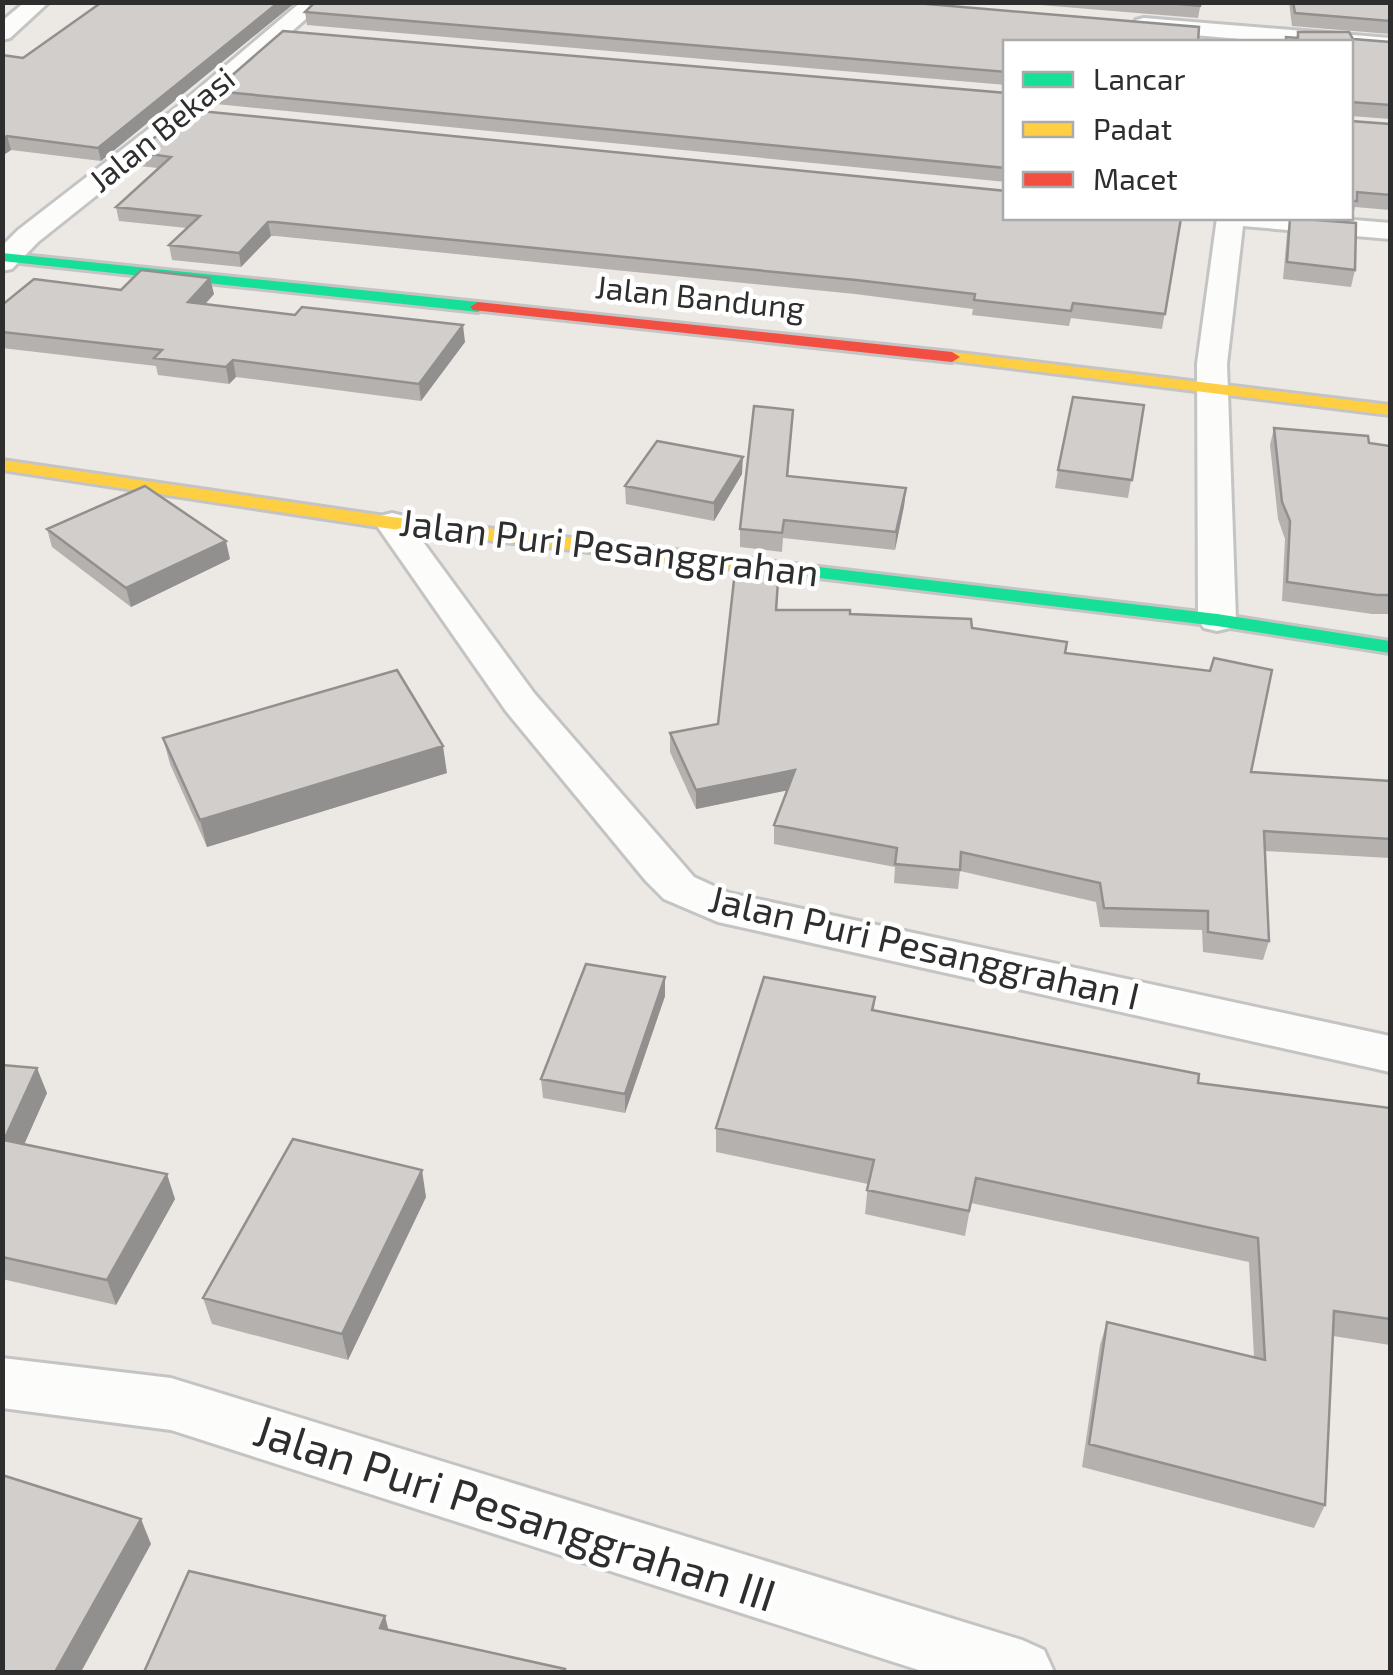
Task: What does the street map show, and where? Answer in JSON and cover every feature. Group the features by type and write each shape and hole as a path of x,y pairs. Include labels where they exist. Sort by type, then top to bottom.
{"street":[{"path":"2,33 39,2"},
{"name":"Jalan Bekasi","path":"9,249 186,112 315,2"},
{"path":"1232,37 1234,2"},
{"path":"1116,22 1232,37 1291,40"},
{"path":"282,33 322,37"},
{"path":"1353,43 1390,45"},
{"path":"186,112 225,116"},
{"path":"1217,620 1213,370 1230,220"},
{"path":"1266,220 1390,231"},
{"name":"Jalan Bandung","path":"9,249 77,241 991,338"},
{"name":"Jalan Bandung","path":"9,249 1030,365 1213,370 1390,410"},
{"name":"Jalan Puri Pesanggrahan","path":"2,465 392,523 1217,620 1390,647"},
{"name":"Jalan Puri Pesanggrahan I","path":"392,523 520,702 679,888 718,906 1390,1054"},
{"name":"Jalan Puri Pesanggrahan III","path":"2,1383 171,1404 1022,1672"}],"building":[{"path":"102,2 279,2 98,148 7,136 2,140 2,55 23,58"},
{"path":"315,2 904,2 1199,27 1198,40 1003,40 1003,72 305,12"},
{"path":"1156,2 1201,2 1200,6"},
{"path":"1293,2 1390,2 1390,21 1295,13"},
{"path":"283,31 1003,93 1003,168 214,91"},
{"path":"1298,32 1349,32 1353,39 1390,42 1390,105 1353,102 1353,40 1286,40 1298,38"},
{"path":"190,110 1003,191 1003,220 1181,220 1165,314 1073,303 1071,311 974,300 975,294 856,280 274,222 268,222 239,253 169,245 200,216 116,207 171,157 136,152"},
{"path":"1353,121 1390,124 1390,195 1357,192 1357,201 1353,201"},
{"path":"1290,220 1356,223 1355,270 1287,262"},
{"path":"141,270 210,278 188,302 295,315 302,307 463,325 419,384 233,360 226,367 154,358 162,350 2,332 2,305 34,279 121,290"},
{"path":"1073,397 1144,405 1132,480 1058,470"},
{"path":"754,406 793,410 787,476 906,488 896,532 784,520 782,533 740,529"},
{"path":"1274,428 1368,436 1369,443 1390,446 1390,595 1287,582 1290,521 1282,502"},
{"path":"657,441 743,457 714,503 625,486"},
{"path":"145,486 226,541 126,588 47,529"},
{"path":"736,562 779,567 776,610 850,610 850,614 971,619 972,628 1067,642 1065,653 1210,671 1214,658 1272,670 1251,772 1390,781 1390,839 1264,831 1269,941 1208,932 1208,911 1104,908 1100,883 961,852 960,870 895,864 897,848 774,825 795,770 696,790 670,733 718,724"},
{"path":"397,670 443,746 200,820 163,738"},
{"path":"586,964 665,977 625,1094 541,1079"},
{"path":"764,977 875,997 872,1010 1199,1074 1198,1083 1390,1108 1390,1319 1334,1311 1325,1505 1089,1444 1107,1322 1265,1360 1258,1238 976,1178 969,1211 867,1190 874,1160 716,1128"},
{"path":"2,1065 37,1068 4,1140 167,1174 107,1280 2,1257"},
{"path":"293,1139 422,1170 342,1334 203,1298"},
{"path":"2,1475 141,1519 55,1672 2,1672"},
{"path":"189,1571 385,1616 380,1628 565,1669 144,1672"}],"traffic: fast":[{"path":"2,257 478,307"},
{"path":"768,567 1217,620 1390,647"}],"traffic: slow":[{"path":"952,357 1390,410"},
{"path":"2,465 392,523 768,567"}],"traffic: jam":[{"path":"478,307 952,357"}]}
